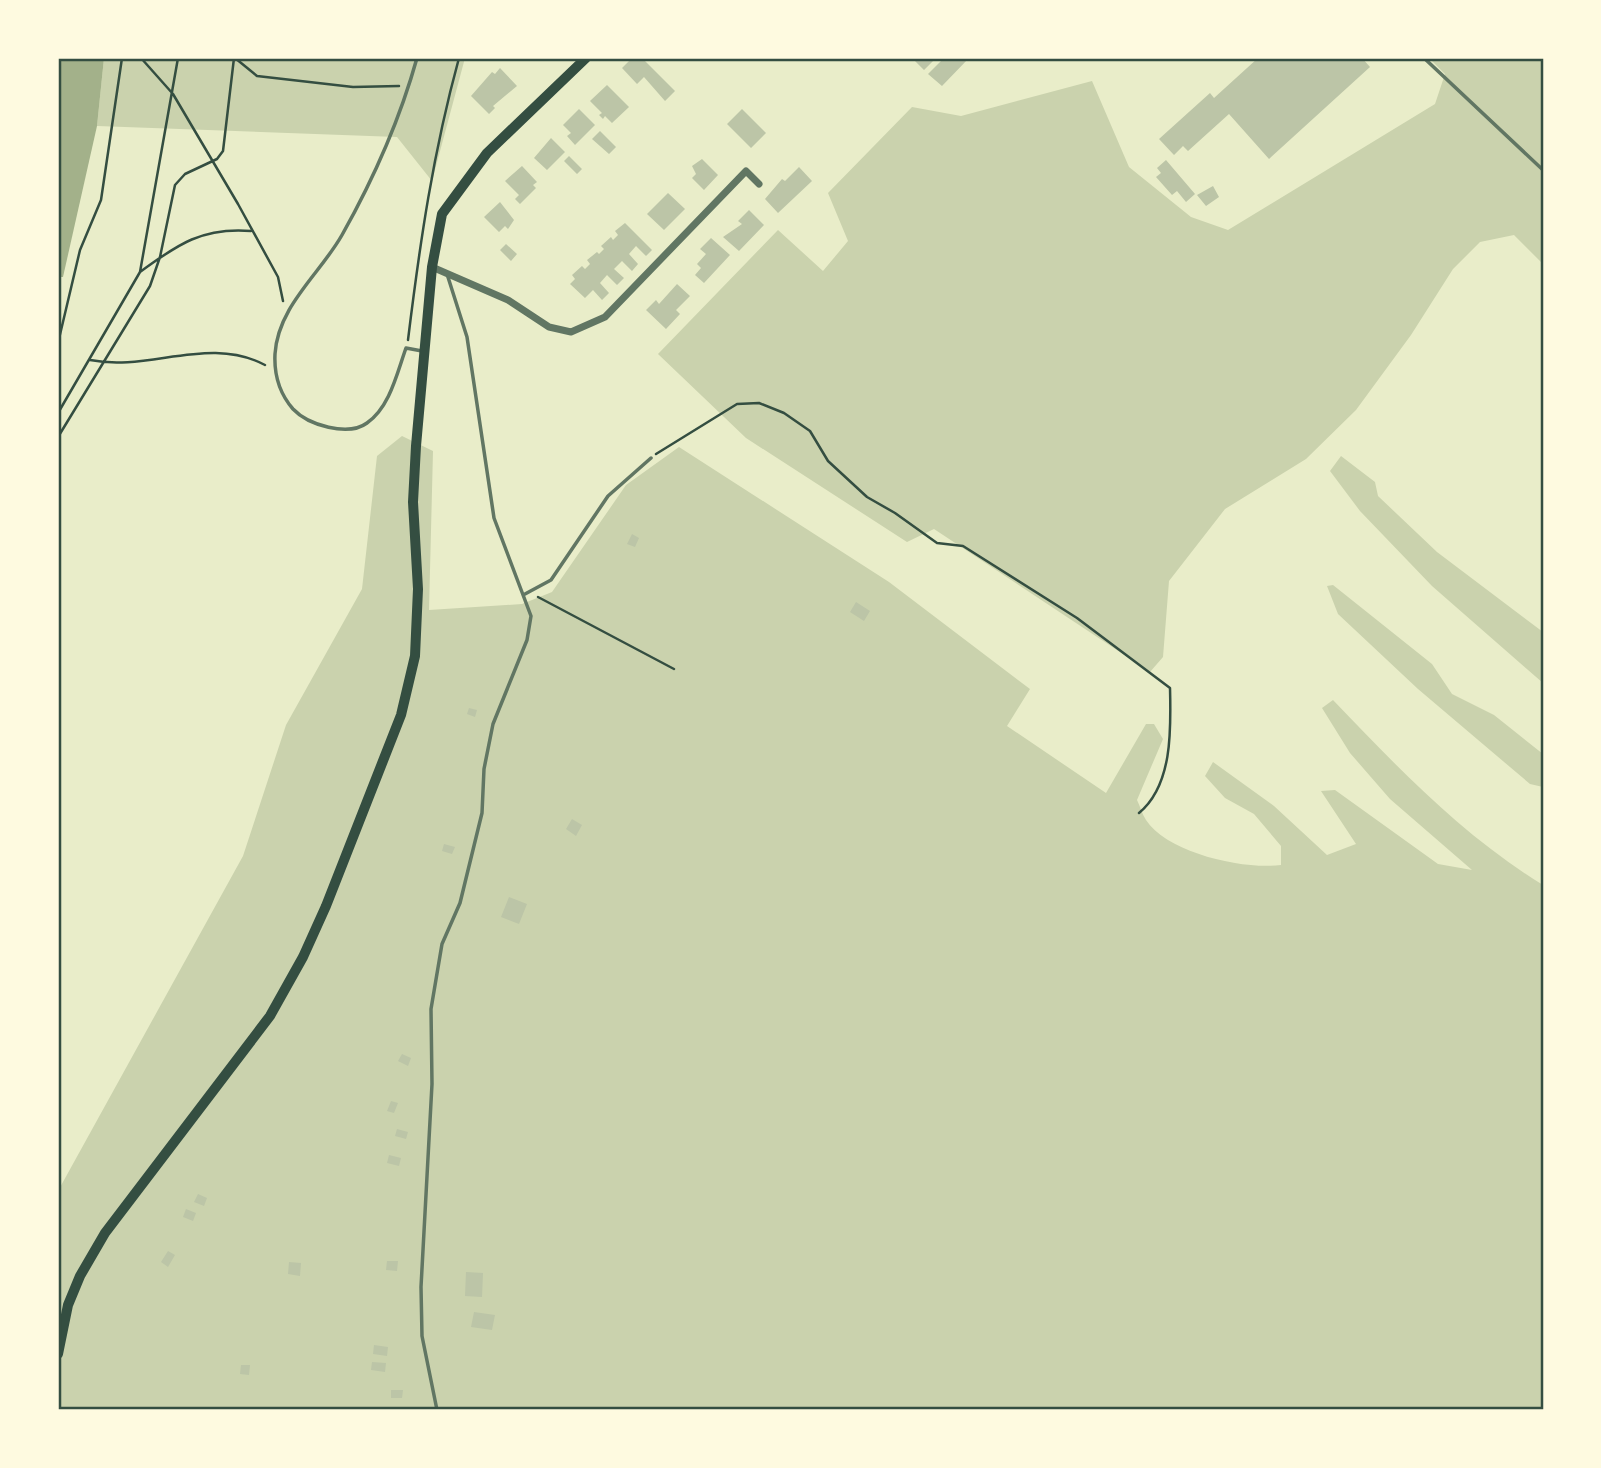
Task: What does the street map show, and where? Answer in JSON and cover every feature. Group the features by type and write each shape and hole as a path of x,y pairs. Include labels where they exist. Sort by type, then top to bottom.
{"main road":[{"path":"58,1354 68,1305 80,1276 105,1233 270,1016 303,957 401,715 415,656 418,589 413,502 432,267 442,214 487,153 586,58"}],"street":[{"path":"432,267 508,300 549,327 571,332 605,317 746,171 759,184"}],"lane":[{"path":"417,58 409,86 355,211 340,239 286,315 275,352 275,372 295,411 335,429 351,429 365,425 377,414 388,396 407,348 424,351"},
{"path":"1424,58 1543,170"},
{"path":"438,1410 422,1336 421,1287 432,1084 431,1009 442,944 460,903 482,813 484,769 493,724 505,687 527,640 531,616 525,594 514,576 494,518 467,337 446,273"},
{"path":"525,594 551,580 608,496 651,458"}],"path":[{"path":"58,343 79,250 101,200 122,58"},
{"path":"141,58 173,94 253,231 278,277 286,315"},
{"path":"58,413 140,272 178,58"},
{"path":"234,58 257,75 353,87 409,86"},
{"path":"58,437 150,286 160,257 174,185 185,174 211,162 223,151 227,137 234,58"},
{"path":"409,328 425,201 441,123 459,58"},
{"path":"140,272 195,237 223,229 253,231"},
{"path":"90,359 128,363 208,351 251,358 275,372"},
{"path":"651,458 737,404 747,401 770,405 810,431 828,461 867,497 937,543 963,546 1077,618 1170,688 1170,738 1166,762 1146,808 1139,813"},
{"path":"525,594 539,597 674,668"}],"shaded area":[{"path":"58,58 104,58 97,126 63,277 58,277"},
{"path":"104,58 465,58 432,181 397,137 97,126"},
{"path":"1429,58 1543,58 1543,264 1514,235 1480,242 1453,269 1411,335 1356,410 1306,459 1225,509 1169,581 1163,657 1150,672 934,529 907,542 746,438 658,354 778,230 823,271 848,241 828,193 912,107 961,116 1092,81 1129,167 1191,217 1228,230 1435,104 1445,74"},
{"path":"402,436 433,451 429,610 522,604 552,592 626,485 679,447 889,582 1030,689 1007,726 1106,793 1146,724 1154,724 1163,739 1137,800 1146,820 1156,832 1171,842 1228,862 1281,865 1281,846 1254,814 1225,798 1205,776 1213,762 1274,806 1327,855 1356,844 1321,791 1335,790 1438,864 1472,870 1390,799 1350,753 1322,708 1333,700 1406,775 1458,823 1543,885 1543,1410 58,1410 58,1191 243,856 286,725 362,589 377,456"},
{"path":"1341,456 1375,482 1378,496 1437,552 1543,632 1543,683 1432,586 1360,511 1330,471"},
{"path":"1333,585 1432,664 1452,694 1494,715 1543,754 1543,787 1530,784 1418,689 1338,614 1327,586"}],"building":[{"path":"632,58 642,58 675,91 665,101 644,77 637,84 622,68"},
{"path":"912,58 936,58 924,70"},
{"path":"944,58 969,58 942,86 928,74"},
{"path":"1258,58 1362,58 1370,67 1269,159 1229,114 1188,151 1183,146 1174,155 1159,139 1210,93 1214,98"},
{"path":"500,68 517,86 493,106 495,108 489,114 471,96 492,72 495,74"},
{"path":"607,85 629,107 612,123 605,116 603,119 599,115 602,113 590,101"},
{"path":"579,109 595,125 575,145 567,136 571,133 563,125"},
{"path":"742,109 766,133 751,148 727,124"},
{"path":"600,131 616,147 609,154 592,139"},
{"path":"551,138 565,152 547,170 534,158"},
{"path":"569,156 582,169 577,174 564,161"},
{"path":"702,159 718,175 704,190 692,178 696,174 692,166"},
{"path":"1166,160 1195,194 1186,202 1177,191 1172,195 1156,177 1161,173 1157,168"},
{"path":"522,166 537,182 533,185 536,188 520,204 515,199 519,195 505,181"},
{"path":"799,167 812,181 778,213 765,199 782,179 785,181"},
{"path":"1213,186 1219,197 1206,206 1197,195"},
{"path":"668,193 685,209 664,230 647,214"},
{"path":"500,202 514,220 508,229 505,226 499,232 484,217"},
{"path":"749,210 764,225 739,251 723,237 742,224 738,221"},
{"path":"625,223 652,250 646,256 636,246 629,254 638,264 632,271 622,261 614,269 624,278 617,285 607,275 600,283 609,293 602,300 593,290 585,298 570,284 575,279 572,275 582,266 585,269 590,264 587,260 597,252 599,254 604,249 601,246 611,237 613,240 618,235 615,231"},
{"path":"711,238 730,255 704,283 695,275 701,268 697,264 706,254 700,249"},
{"path":"506,244 517,254 511,261 500,250"},
{"path":"677,284 690,296 676,310 680,314 666,329 646,310 656,300 659,304"},
{"path":"632,534 639,538 635,547 627,544"},
{"path":"856,602 870,611 864,621 850,612"},
{"path":"469,708 477,710 475,717 467,714"},
{"path":"572,819 582,825 576,836 566,829"},
{"path":"444,844 455,847 452,854 442,851"},
{"path":"509,897 527,904 519,924 501,917"},
{"path":"402,1054 411,1058 408,1066 398,1061"},
{"path":"391,1101 398,1103 394,1113 387,1111"},
{"path":"397,1129 408,1132 406,1139 395,1136"},
{"path":"389,1155 401,1158 399,1166 387,1163"},
{"path":"198,1194 207,1198 204,1206 194,1202"},
{"path":"186,1209 196,1213 193,1221 183,1217"},
{"path":"168,1251 175,1255 168,1267 161,1262"},
{"path":"387,1261 398,1261 397,1271 386,1270"},
{"path":"289,1262 301,1263 300,1276 288,1274"},
{"path":"466,1272 483,1273 482,1297 465,1296"},
{"path":"474,1312 495,1315 492,1330 471,1327"},
{"path":"374,1345 388,1347 387,1356 373,1354"},
{"path":"372,1362 386,1363 385,1372 371,1370"},
{"path":"241,1365 250,1365 249,1375 240,1374"},
{"path":"391,1390 403,1390 402,1398 391,1398"}]}
